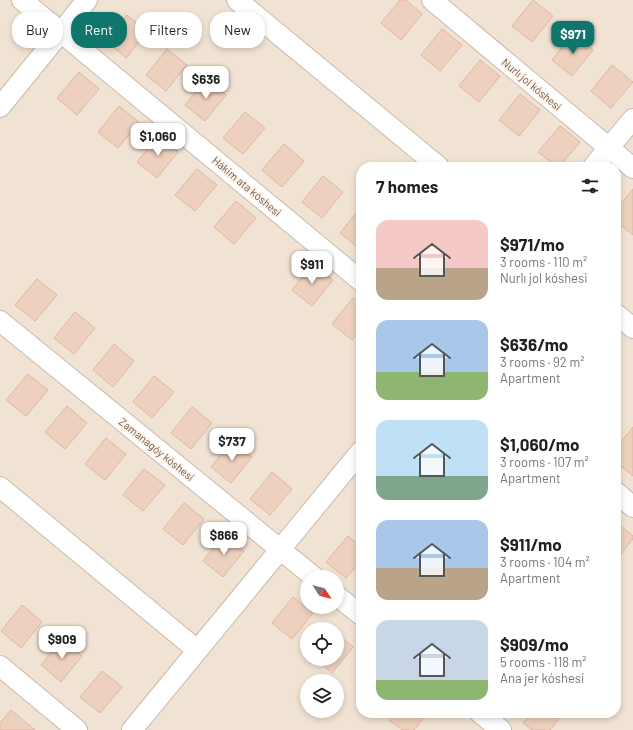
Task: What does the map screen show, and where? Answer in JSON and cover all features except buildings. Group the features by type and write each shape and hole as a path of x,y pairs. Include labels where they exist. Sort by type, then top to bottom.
{"street":[{"name":"Hákim ata kóshesi","path":"22,0 37,12"},
{"path":"63,30 87,0"},
{"path":"237,0 433,162"},
{"name":"Nurlı jol kóshesi","path":"432,0 633,168"},
{"name":"Hákim ata kóshesi","path":"63,34 356,276"},
{"path":"0,107 48,48"},
{"path":"597,162 633,118"},
{"path":"621,318 633,328"},
{"name":"Zamanagóy kóshesi","path":"0,321 306,570"},
{"path":"132,730 356,457"},
{"path":"0,487 197,650"},
{"path":"621,496 633,507"},
{"path":"344,602 356,612"},
{"path":"0,666 77,730"},
{"path":"486,718 501,730"}],"shaded area":[{"path":"0,0 633,0 633,730 0,730"}]}
